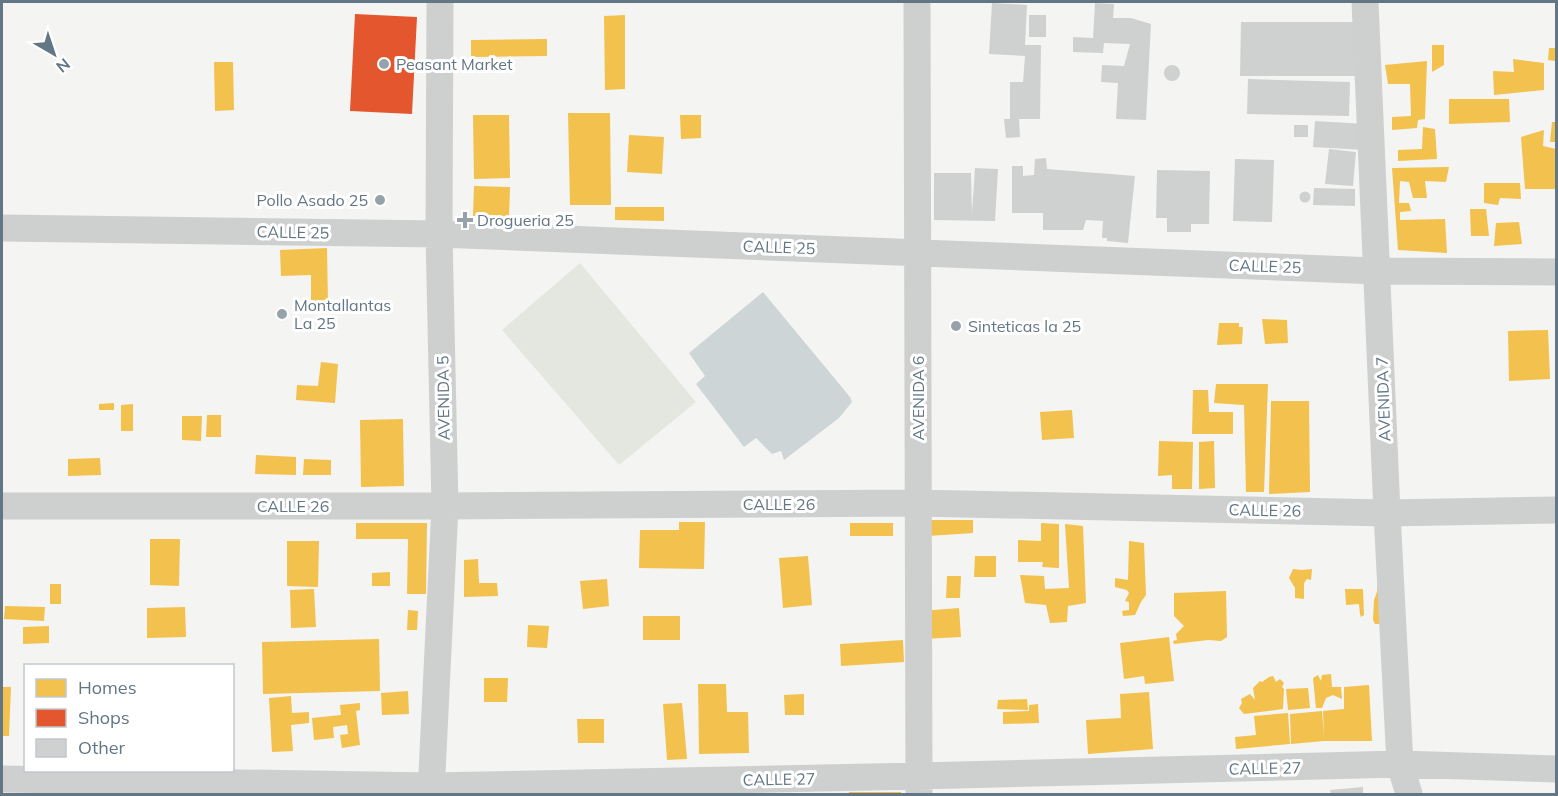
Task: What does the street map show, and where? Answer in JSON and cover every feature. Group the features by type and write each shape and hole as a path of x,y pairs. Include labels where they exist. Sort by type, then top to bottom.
{"street":[{"name":"AVENIDA 5","path":"431,790 445,506 439,234 440,2"},
{"name":"AVENIDA 6","path":"917,2 919,785"},
{"name":"AVENIDA 7","path":"1365,2 1400,764 1409,795"},
{"name":"CALLE 25","path":"2,228 439,234 1377,271 1557,272"},
{"name":"CALLE 26","path":"2,506 918,503 1387,513 1557,510"},
{"name":"CALLE 27","path":"2,779 431,790 919,785 1400,764 1557,769"}],"shaded area":[{"path":"580,263 696,402 619,465 502,330"},
{"path":"763,292 852,402 839,418 784,460 781,451 772,454 756,438 744,447 696,384 705,376 689,353"}],"building: Homes":[{"path":"625,15 625,89 605,90 604,16"},
{"path":"547,39 547,56 471,57 471,40"},
{"path":"1432,45 1444,45 1444,65 1432,72"},
{"path":"1549,48 1556,48 1556,61 1548,60"},
{"path":"1513,59 1544,63 1544,90 1494,95 1493,71 1514,72"},
{"path":"1427,61 1425,119 1418,120 1417,128 1392,130 1392,117 1411,116 1410,84 1388,84 1385,65"},
{"path":"214,62 233,62 234,110 215,111"},
{"path":"1449,99 1509,99 1510,122 1449,124"},
{"path":"568,113 610,113 611,205 570,205"},
{"path":"473,115 509,115 510,178 474,179"},
{"path":"680,115 701,115 701,138 681,139"},
{"path":"1552,122 1556,122 1556,142 1550,142"},
{"path":"1423,127 1435,129 1437,159 1398,161 1398,150 1422,149"},
{"path":"1544,130 1543,146 1556,149 1556,189 1525,189 1521,137"},
{"path":"629,135 664,137 662,174 627,172"},
{"path":"1449,167 1446,182 1425,181 1427,198 1413,198 1409,182 1400,181 1399,203 1409,203 1411,211 1400,212 1400,220 1445,219 1447,253 1398,250 1392,168"},
{"path":"1484,183 1520,183 1521,199 1500,198 1498,205 1484,203"},
{"path":"474,186 510,187 509,217 473,216"},
{"path":"615,207 664,207 664,221 615,220"},
{"path":"1470,209 1486,209 1489,236 1471,236"},
{"path":"1519,222 1522,244 1494,246 1496,223"},
{"path":"327,248 328,304 311,305 311,275 281,276 280,250"},
{"path":"1262,319 1287,320 1288,343 1265,344"},
{"path":"1219,323 1239,323 1239,327 1243,327 1242,344 1217,345"},
{"path":"1548,330 1550,379 1509,381 1508,331"},
{"path":"321,362 338,364 335,403 296,400 297,385 318,386"},
{"path":"1216,384 1268,384 1264,492 1246,492 1244,405 1214,403"},
{"path":"1193,390 1208,390 1209,412 1233,412 1233,434 1192,434"},
{"path":"1271,401 1309,401 1310,492 1269,494"},
{"path":"114,403 114,410 99,410 99,404"},
{"path":"133,404 133,431 121,431 121,405"},
{"path":"1072,410 1074,438 1042,440 1040,412"},
{"path":"207,415 221,415 221,437 206,437"},
{"path":"182,416 202,416 201,441 182,440"},
{"path":"403,419 404,486 361,487 360,420"},
{"path":"1159,441 1193,442 1192,489 1172,489 1172,475 1158,476"},
{"path":"1214,441 1215,488 1199,489 1199,442"},
{"path":"256,455 296,457 296,475 255,474"},
{"path":"100,458 101,475 68,476 68,459"},
{"path":"304,459 331,460 331,475 303,475"},
{"path":"927,520 973,520 973,533 928,536"},
{"path":"679,522 705,522 704,569 639,568 640,530 679,530"},
{"path":"356,523 427,523 426,594 407,594 408,539 356,539"},
{"path":"850,523 893,523 893,536 850,536"},
{"path":"1041,523 1059,524 1059,568 1042,567 1043,562 1018,562 1018,540 1041,541"},
{"path":"1065,524 1083,526 1086,603 1068,606 1067,622 1050,623 1046,605 1025,603 1020,575 1044,576 1045,589 1069,588"},
{"path":"150,539 180,539 179,586 150,585"},
{"path":"287,541 319,541 318,587 287,586"},
{"path":"1129,541 1144,543 1146,595 1135,615 1123,616 1122,611 1129,610 1129,602 1125,601 1129,593 1127,590 1115,587 1115,578 1128,580"},
{"path":"808,556 812,605 783,608 779,558"},
{"path":"975,556 996,556 996,577 974,577"},
{"path":"478,559 479,583 497,583 498,596 464,597 464,560"},
{"path":"1293,569 1312,569 1311,580 1307,579 1304,583 1304,599 1295,598 1295,588 1289,578"},
{"path":"390,572 390,586 372,586 372,573"},
{"path":"947,576 961,576 960,598 946,598"},
{"path":"607,579 609,606 583,609 580,581"},
{"path":"1378,581 1383,624 1375,624 1373,620"},
{"path":"50,584 61,584 61,604 50,604"},
{"path":"314,589 316,627 291,628 290,590"},
{"path":"1345,589 1363,589 1364,615 1361,617 1359,604 1346,605"},
{"path":"1226,591 1227,637 1221,641 1208,640 1174,644 1173,641 1177,640 1176,634 1184,626 1174,616 1174,593"},
{"path":"5,606 45,607 44,621 4,619"},
{"path":"185,607 186,637 147,638 147,608"},
{"path":"959,608 961,637 922,639 921,611"},
{"path":"408,610 418,611 417,630 407,630"},
{"path":"643,616 680,616 680,640 643,640"},
{"path":"528,625 549,626 547,648 527,647"},
{"path":"49,626 49,643 23,644 23,627"},
{"path":"1169,637 1174,681 1145,684 1144,676 1124,679 1120,643"},
{"path":"379,639 380,691 263,694 262,642"},
{"path":"903,640 904,662 841,666 840,644"},
{"path":"1331,674 1332,687 1341,687 1342,699 1333,695 1326,698 1322,708 1316,708 1313,678 1318,675 1321,681 1322,675"},
{"path":"1273,676 1276,682 1280,679 1284,683 1282,687 1284,689 1283,709 1244,714 1239,708 1242,703 1241,699 1250,694 1255,700 1253,688 1260,681"},
{"path":"484,678 508,678 507,702 484,702"},
{"path":"698,684 726,684 727,712 748,712 749,753 699,754"},
{"path":"1369,685 1372,741 1291,744 1290,714 1322,711 1324,737 1323,711 1344,709 1344,687"},
{"path":"2,687 11,687 9,736 2,736"},
{"path":"1308,688 1310,708 1288,710 1286,689"},
{"path":"408,691 409,714 382,715 381,693"},
{"path":"1149,692 1153,749 1088,754 1086,720 1121,718 1120,694"},
{"path":"804,694 804,715 785,715 784,695"},
{"path":"291,696 292,713 309,712 309,723 291,725 293,751 272,752 269,698"},
{"path":"1027,699 1028,710 997,709 998,700"},
{"path":"360,703 360,710 356,711 360,745 342,748 340,735 348,734 347,725 333,727 334,738 314,740 312,718 341,715 340,705"},
{"path":"682,703 687,759 667,760 663,704"},
{"path":"1038,704 1039,723 1003,724 1003,712 1029,711 1029,705"},
{"path":"1288,713 1290,744 1236,749 1235,737 1256,735 1254,716"},
{"path":"577,719 604,719 604,743 578,743"},
{"path":"849,792 901,792 901,794 849,794"}],"building: Shops":[{"name":"Peasant Market","path":"355,14 417,17 412,114 350,111"}],"building: Other":[{"path":"992,3 1027,5 1025,45 1041,45 1040,119 1019,119 1020,137 1006,138 1004,119 1010,119 1010,82 1023,82 1025,56 989,54"},
{"path":"1095,3 1114,4 1113,18 1131,18 1151,24 1146,120 1116,119 1118,83 1101,82 1102,65 1124,66 1130,44 1104,43 1103,53 1073,52 1073,37 1093,38"},
{"path":"1029,15 1046,15 1046,37 1029,37"},
{"path":"1241,22 1357,22 1357,76 1240,76"},
{"path":"1169,65 1175,65 1180,73 1178,79 1169,81 1164,76 1164,70"},
{"path":"1248,79 1350,82 1349,116 1247,114"},
{"path":"1315,121 1366,124 1364,150 1313,147"},
{"path":"1294,125 1308,125 1308,137 1294,137"},
{"path":"1329,149 1356,152 1353,186 1325,184"},
{"path":"1046,158 1047,169 1135,176 1128,243 1107,241 1107,238 1102,238 1103,221 1086,220 1083,230 1043,230 1043,213 1012,213 1012,166 1023,166 1023,176 1034,175 1035,159"},
{"path":"1235,159 1274,160 1272,222 1233,221"},
{"path":"975,168 998,169 995,221 934,220 934,173 971,173 972,213"},
{"path":"1157,170 1210,171 1209,224 1191,224 1191,232 1167,232 1167,218 1156,218"},
{"path":"1314,188 1355,189 1355,206 1313,205"},
{"path":"1305,192 1309,193 1309,201 1305,202 1301,201 1300,197 1301,193"},
{"path":"1363,787 1363,794 1331,794 1330,790"}],"place":[{"name":"Peasant Market","path":"384,64"},
{"name":"Pollo Asado 25","path":"380,200"},
{"name":"Drogueria 25","path":"465,220"},
{"name":"Montallantas La 25","path":"282,314"},
{"name":"Sinteticas la 25","path":"956,326"}]}
